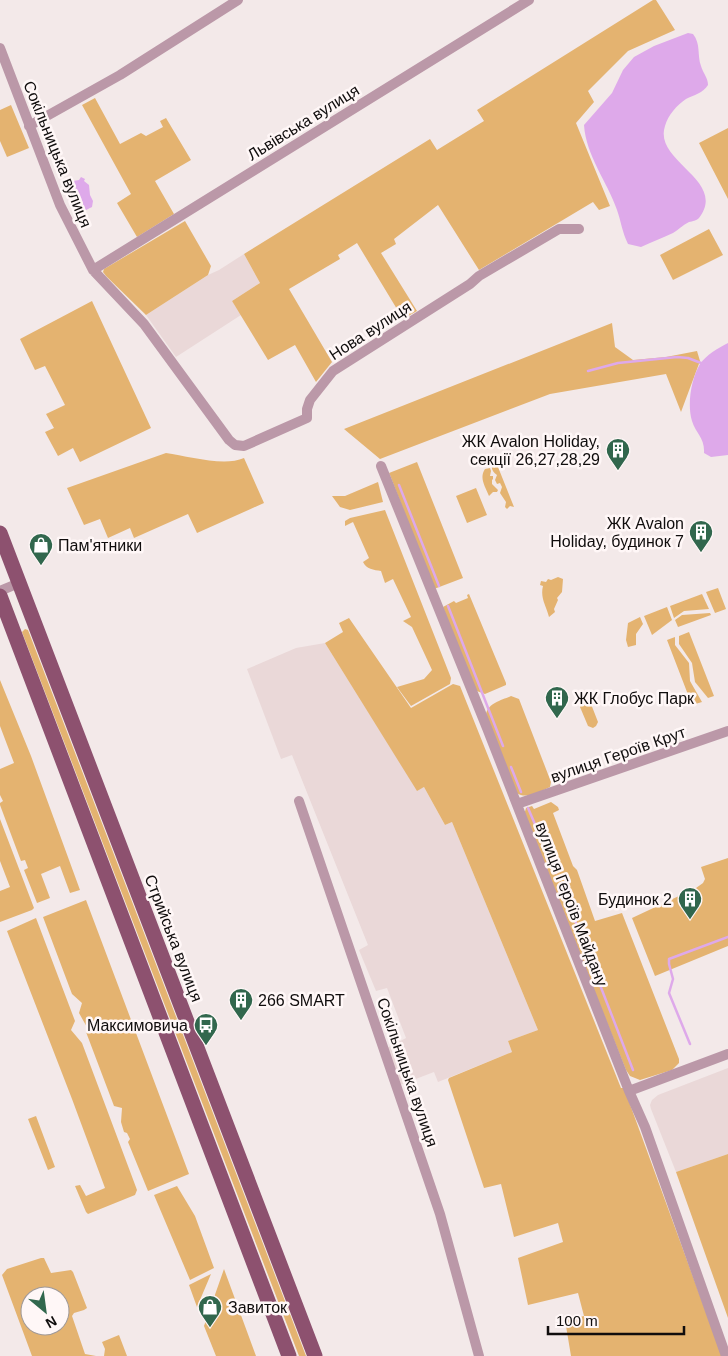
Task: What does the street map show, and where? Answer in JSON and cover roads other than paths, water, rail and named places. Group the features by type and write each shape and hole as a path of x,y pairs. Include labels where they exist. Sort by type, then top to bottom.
{"main road":[{"name":"Стрийська вулиця","path":"2,542 20,583 315,1356"},
{"path":"0,596 289,1356"},
{"path":"13,632 23,624 29,622 35,624"}],"street":[{"path":"29,126 120,75 238,0"},
{"name":"Львівська вулиця","path":"93,270 529,0"},
{"name":"Сокільницька вулиця","path":"0,48 60,205 93,270"},
{"name":"Нова вулиця","path":"93,270 144,324 229,440 236,445 244,446 307,418 307,408 310,400 333,371 470,284 479,276 559,229 579,229"},
{"name":"вулиця Героїв Майдану","path":"381,466 517,804 629,1091 645,1127 726,1356"},
{"path":"0,591 20,583"},
{"name":"вулиця Героїв Крут","path":"517,804 728,731"},
{"name":"Сокільницька вулиця","path":"299,801 440,1214 479,1356"},
{"path":"629,1091 728,1054"}],"waterway":[{"path":"588,371 618,363 677,357 688,358 701,363"},
{"path":"399,485 439,586"},
{"path":"448,606 503,746"},
{"path":"511,767 521,792"},
{"path":"528,808 556,873"},
{"path":"562,887 633,1070"},
{"path":"690,1044 669,993 673,979 669,959 728,937"}],"place":[{"name":"ЖК Avalon Holiday, секції 26,27,28,29","path":"618,471"},
{"name":"ЖК Avalon Holiday, будинок 7","path":"701,553"},
{"name":"Пам'ятники","path":"41,566"},
{"name":"ЖК Глобус Парк","path":"557,719"},
{"name":"Будинок 2","path":"690,920"},
{"name":"266 SMART","path":"241,1021"},
{"name":"Максимовича","path":"206,1046"},
{"name":"Завиток","path":"210,1328"}]}
